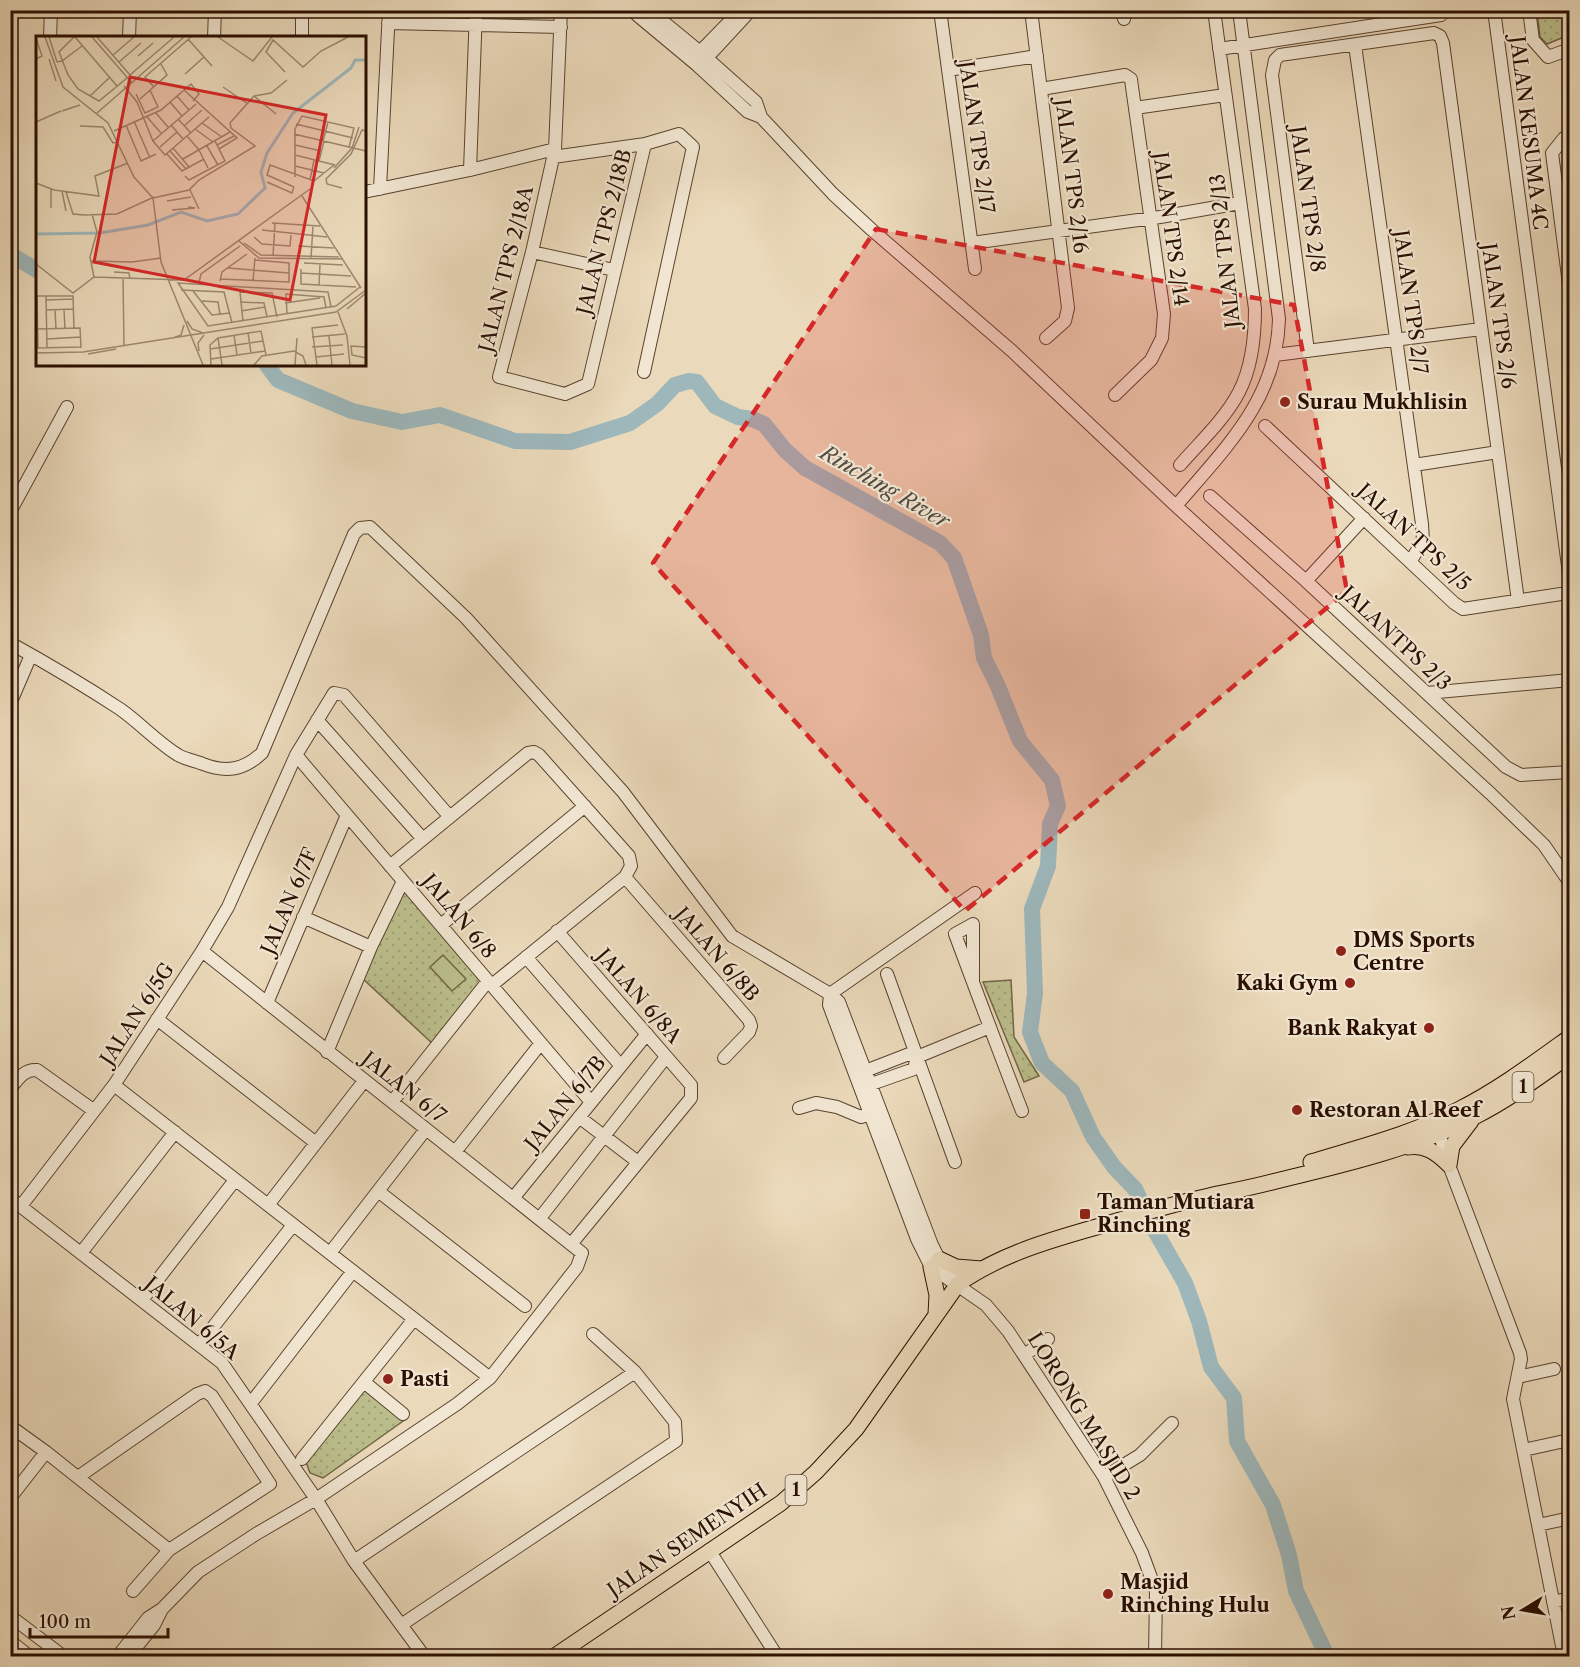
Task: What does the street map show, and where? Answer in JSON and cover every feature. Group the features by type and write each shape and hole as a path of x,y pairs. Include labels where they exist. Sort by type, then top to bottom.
{"main road":[{"path":"1547,1053 1569,1030"},
{"name":"JALAN SEMENYIH","path":"555,1656 781,1503 816,1472 856,1429 936,1314 961,1286 982,1269 1002,1258 1042,1242 1163,1207 1275,1181 1391,1150 1437,1126 1513,1077 1569,1037"},
{"name":"JALAN SEMENYIH","path":"1209,1196 1412,1129 1475,1117 1524,1087 1569,1055"},
{"path":"1449,1165 1452,1146 1475,1117"},
{"name":"1","path":"1391,1150 1418,1145 1437,1153 1449,1165"},
{"name":"JALAN SEMENYIH","path":"922,1335 961,1286 1002,1258"},
{"path":"936,1314 935,1263 982,1269"}],"street":[{"path":"50,36 51,10"},
{"path":"129,36 130,10"},
{"path":"214,36 215,10"},
{"path":"302,10 302,36"},
{"path":"470,170 476,10"},
{"name":"JALAN TPS 2/18A","path":"561,10 554,153 532,252 499,377 565,394 588,384"},
{"path":"634,10 637,15 652,18 699,59 756,102 761,117 833,194 1012,351 1176,506 1491,794 1544,845 1569,883"},
{"path":"699,59 741,10"},
{"path":"699,59 752,10"},
{"name":"JALAN TPS 2/17","path":"940,10 975,269"},
{"name":"JALAN TPS 2/16","path":"1031,10 1068,308 1065,321 1046,338"},
{"name":"JALAN TPS 2/13","path":"1180,465 1224,415 1240,391 1251,358 1255,330 1256,309 1214,10"},
{"path":"1176,506 1249,417 1275,356 1278,339 1279,319 1239,10"},
{"name":"JALAN KESUMA 4C","path":"1494,10 1569,581"},
{"path":"1529,10 1533,40 1548,57 1569,49"},
{"path":"1219,49 1441,15 1443,11"},
{"path":"380,189 389,17 475,24 561,27"},
{"name":"JALAN TPS 2/6","path":"1355,45 1434,33 1440,36 1443,43 1518,600"},
{"name":"JALAN TPS 2/8","path":"1308,351 1272,75 1275,60 1280,55 1355,45"},
{"name":"JALAN TPS 2/7","path":"1355,45 1423,541 1410,562"},
{"path":"948,70 1037,56"},
{"name":"JALAN TPS 2/14","path":"1041,89 1125,75 1131,79 1164,314 1162,338 1151,360 1115,395"},
{"path":"1135,108 1225,95"},
{"path":"644,372 693,147 679,134 645,144"},
{"path":"1569,135 1552,153 1569,292"},
{"name":"JALAN TPS 2/18B","path":"366,192 554,153 645,144 588,384"},
{"path":"972,243 1150,219 1240,202"},
{"path":"532,252 614,270"},
{"path":"1275,356 1481,329"},
{"path":"10,512 67,407"},
{"name":"JALAN TPS 2/5","path":"1265,426 1463,609 1561,594"},
{"path":"1414,465 1498,452"},
{"name":"JALANTPS 2/3","path":"1210,496 1306,581 1506,767 1521,775 1569,772"},
{"path":"1306,581 1364,518"},
{"path":"10,643 123,711 180,756 216,769 235,769 250,764 262,753 354,534 360,528 370,527 466,618 623,792 732,936 830,994"},
{"path":"10,704 31,655"},
{"path":"1427,693 1569,680"},
{"name":"JALAN 6/5G","path":"450,817 344,695 334,693 296,755 228,907 202,951 114,1085 490,1378"},
{"path":"316,720 423,839"},
{"path":"390,866 528,753 534,752 539,754 629,856 631,866 625,876 526,957 490,983 392,1102"},
{"name":"JALAN 6/8","path":"296,755 591,1102"},
{"path":"441,925 585,806"},
{"name":"JALAN 6/7F","path":"267,1003 346,816"},
{"name":"JALAN 6/8B","path":"625,876 749,1020 751,1026 749,1032 724,1058"},
{"path":"327,1052 371,947 403,881"},
{"path":"935,1263 861,1073 829,1005 830,994 975,893"},
{"path":"303,917 371,947"},
{"name":"JALAN 6/8A","path":"557,931 691,1085 691,1098 638,1162"},
{"name":"JALAN 6/7","path":"202,951 582,1253 577,1267 508,1355"},
{"path":"526,957 621,1066"},
{"path":"887,974 956,1162"},
{"path":"973,982 1022,1111"},
{"path":"157,1019 316,1143"},
{"path":"861,1073 909,1054 917,1057 990,1028"},
{"name":"JALAN 6/7B","path":"514,1197 647,1034"},
{"path":"455,1152 541,1043"},
{"path":"540,1218 666,1057"},
{"path":"865,1086 914,1069 917,1057"},
{"path":"10,1089 21,1075 30,1070 37,1070 93,1110"},
{"path":"268,1205 364,1080"},
{"path":"21,1206 114,1085"},
{"path":"865,1086 870,1114 918,1239 935,1263"},
{"path":"799,1108 816,1103 837,1107 861,1117 870,1114"},
{"path":"572,1243 638,1162 579,1117"},
{"path":"1437,1126 1449,1165 1520,1353 1521,1359 1513,1399 1564,1656"},
{"path":"330,1253 426,1129"},
{"path":"81,1253 175,1132"},
{"path":"142,1300 236,1180"},
{"path":"378,1191 525,1306"},
{"name":"JALAN 6/5A","path":"10,1198 222,1363 316,1499 354,1561 422,1654"},
{"path":"199,1345 293,1225"},
{"name":"LORONG MASJID 2","path":"935,1263 986,1305 1008,1331 1104,1477 1142,1553 1156,1591 1155,1656"},
{"path":"251,1403 353,1271"},
{"path":"302,1460 414,1319"},
{"path":"401,1625 676,1441 675,1422 635,1372 593,1334"},
{"path":"1024,1355 1048,1339"},
{"path":"468,1361 481,1364 493,1362 508,1355"},
{"path":"118,1656 148,1618 162,1609 198,1572 256,1534 316,1499 465,1398 490,1378 508,1355"},
{"path":"465,1398 472,1384 473,1373 468,1361"},
{"path":"1518,1377 1554,1369"},
{"path":"354,1561 635,1372"},
{"path":"364,1382 403,1414"},
{"path":"78,1477 197,1394 205,1391 212,1396 270,1484 169,1550 133,1591"},
{"path":"1104,1477 1140,1455 1172,1423"},
{"path":"10,1426 169,1550"},
{"path":"1524,1450 1569,1440"},
{"path":"10,1498 46,1452"},
{"path":"304,1482 315,1487 343,1481"},
{"path":"295,1512 303,1503 304,1482"},
{"path":"1538,1525 1569,1518"},
{"path":"709,1550 777,1656"},
{"path":"1553,1602 1569,1598"},
{"path":"129,1656 154,1625 162,1609"},
{"path":"10,1616 63,1656"},
{"path":"10,1641 31,1656 44,1642"}],"highlighted area":[{"path":"876,229 1294,305 1347,591 965,911 653,563"}],"green space":[{"path":"1537,11 1569,11 1569,35 1547,44 1540,37"},
{"path":"403,884 487,980 435,1046 361,977"},
{"path":"443,955 466,979 452,991 430,967"},
{"path":"1011,980 1014,1037 1039,1076 1024,1082 983,982"},
{"path":"365,1386 406,1419 323,1478 310,1473 306,1462"}],"waterway":[{"name":"Rinching River","path":"10,254 36,270"},
{"name":"Rinching River","path":"268,366 278,380 352,411 402,422 440,415 515,441 570,442 630,423 657,404 675,385 689,381 697,382 715,406 738,417 764,424 785,450 805,468 940,543 954,558 981,635 984,658 1020,741 1052,780 1058,806 1050,824 1048,866 1032,909 1035,993 1030,1032 1042,1063 1072,1091 1093,1137 1114,1167 1135,1189 1154,1229 1185,1283 1199,1321 1211,1367 1234,1398 1237,1441 1273,1505 1289,1555 1296,1591 1327,1656"}],"place":[{"name":"Surau Mukhlisin","path":"1285,402"},
{"name":"DMS Sports Centre","path":"1341,951"},
{"name":"Kaki Gym","path":"1350,983"},
{"name":"Bank Rakyat","path":"1429,1028"},
{"name":"Restoran Al Reef","path":"1297,1110"},
{"name":"Taman Mutiara Rinching","path":"1085,1214"},
{"name":"Pasti","path":"388,1379"},
{"name":"Masjid Rinching Hulu","path":"1108,1594"}]}
